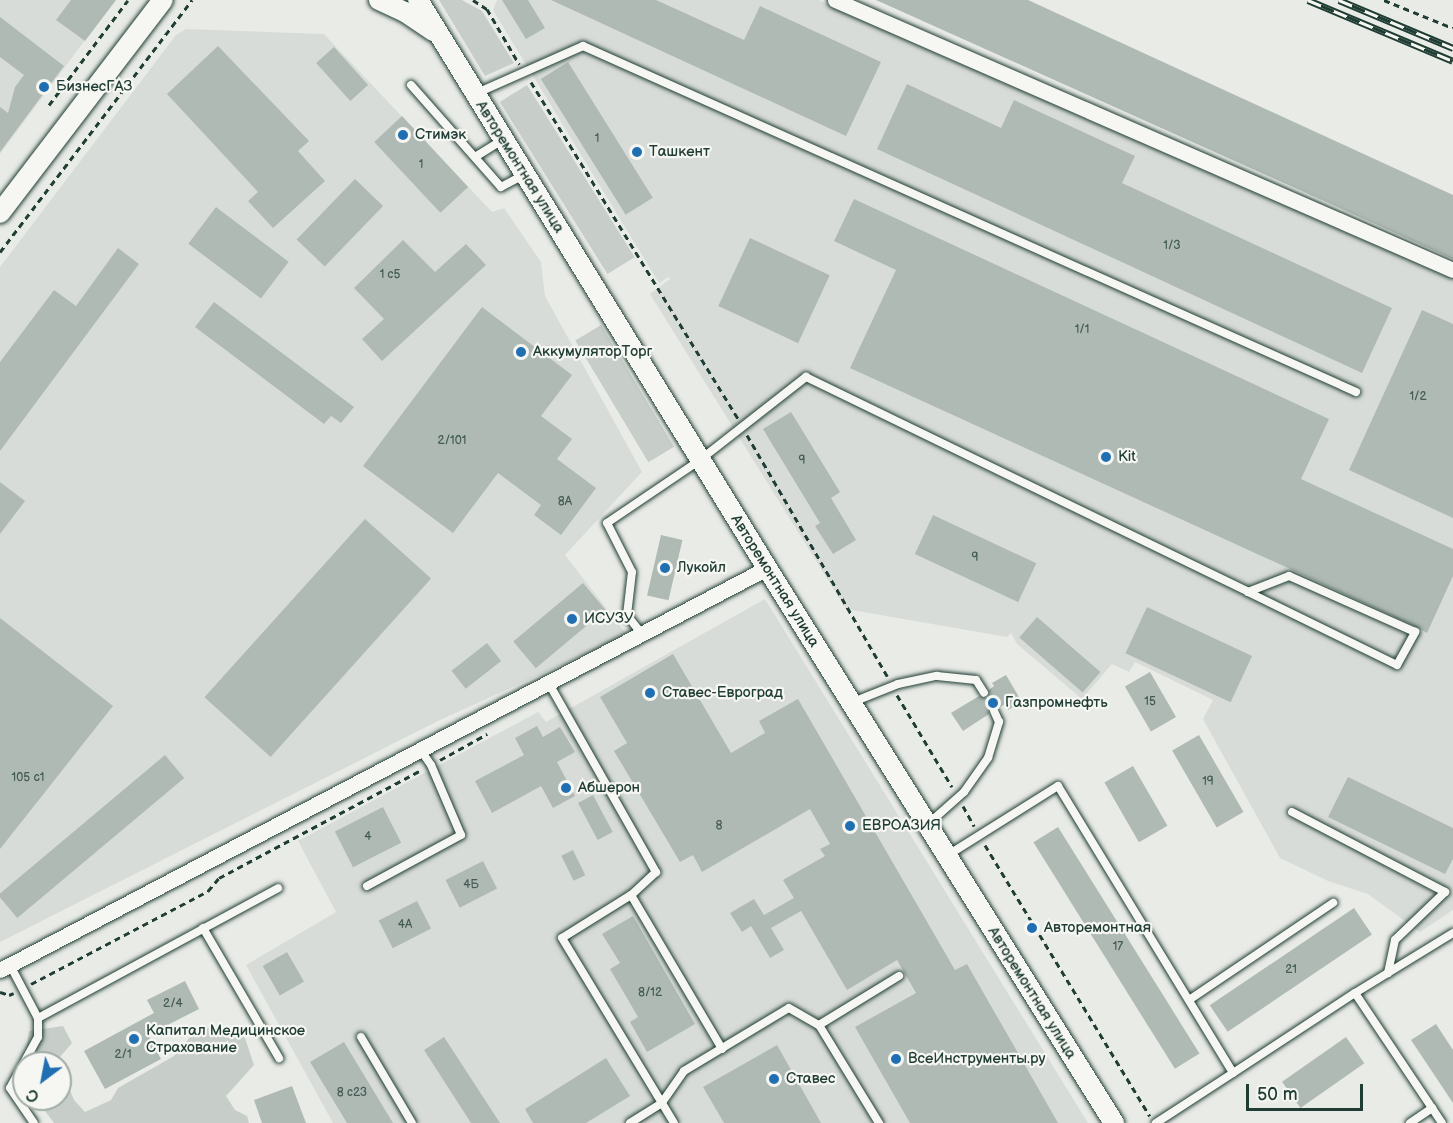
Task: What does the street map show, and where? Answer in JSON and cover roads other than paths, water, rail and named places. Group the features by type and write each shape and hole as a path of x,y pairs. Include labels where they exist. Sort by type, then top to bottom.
{"street":[{"path":"0,213 163,0"},
{"path":"379,0 405,12 440,36"},
{"name":"Авторемонтная улица","path":"418,0 700,460 1114,1123"},
{"path":"835,0 1453,270"},
{"path":"5,967 767,568"}],"lane":[{"path":"475,94 583,46 1356,392"},
{"path":"411,85 501,187 525,175"},
{"path":"475,157 503,140"},
{"path":"641,633 627,615 632,572 607,523 700,460 806,377 1397,665 1414,632 1289,576 1248,592"},
{"path":"851,703 893,687 938,676 976,680 984,693"},
{"path":"548,682 656,872 631,895 562,938 674,1123"},
{"path":"927,825 958,798 988,758 999,722 994,711"},
{"path":"367,886 461,836 431,765 420,749"},
{"path":"946,856 1058,786 1233,1073"},
{"path":"1292,812 1445,892 1395,940 1388,973"},
{"path":"38,1018 278,888"},
{"path":"631,895 722,1049"},
{"path":"1189,1000 1333,903"},
{"path":"203,928 279,1058"},
{"path":"1155,1123 1355,993 1453,933"},
{"path":"5,967 23,988 38,1018 38,1037 10,1088 34,1123"},
{"path":"819,1025 899,976"},
{"path":"1355,993 1442,1123"},
{"path":"630,1123 661,1104 684,1071 789,1008 819,1025 879,1123"},
{"path":"361,1037 412,1123"},
{"path":"1410,1123 1432,1108"}],"railway":[{"path":"1308,0 1453,61"},
{"path":"1339,0 1453,48"}],"place":[{"name":"БизнесГАЗ","path":"44,87"},
{"name":"Стимэк","path":"403,135"},
{"name":"Ташкент","path":"637,152"},
{"name":"АккумуляторТорг","path":"521,352"},
{"name":"Kit","path":"1106,457"},
{"name":"Лукойл","path":"665,568"},
{"name":"ИСУЗУ","path":"572,619"},
{"name":"Ставес-Евроград","path":"650,693"},
{"name":"Газпромнефть","path":"993,703"},
{"name":"Абшерон","path":"566,788"},
{"name":"ЕВРОАЗИЯ","path":"850,826"},
{"name":"Авторемонтная","path":"1032,928"},
{"name":"Капитал Медицинское Страхование","path":"134,1039"},
{"name":"ВсеИнструменты.ру","path":"896,1059"},
{"name":"Ставес","path":"774,1079"}]}
